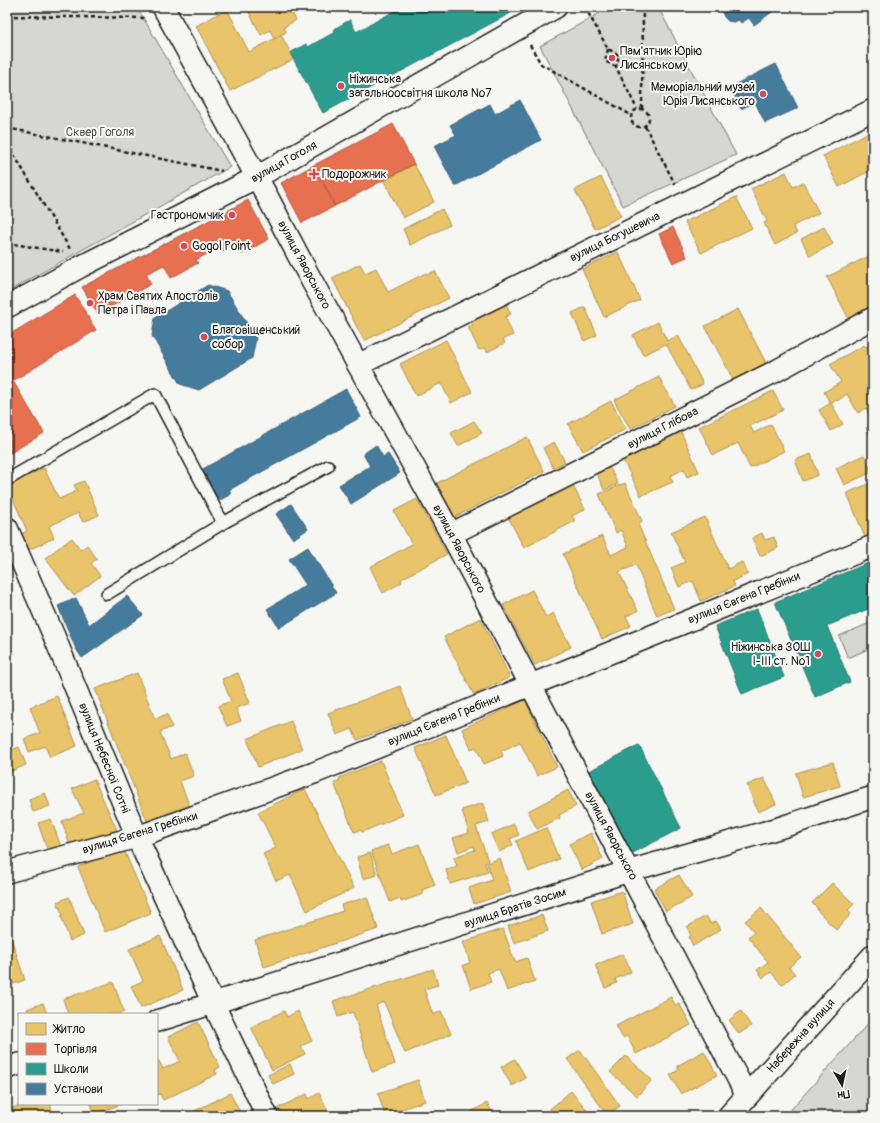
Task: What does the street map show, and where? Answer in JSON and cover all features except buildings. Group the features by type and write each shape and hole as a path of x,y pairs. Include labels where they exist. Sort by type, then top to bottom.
{"main road":[{"name":"Набережна вулиця","path":"729,1116 873,956"}],"street":[{"name":"вулиця Гоголя","path":"7,308 80,266 256,177 556,7"},
{"name":"вулиця Яворського","path":"166,13 451,534 747,1096"},
{"name":"вулиця Богушевича","path":"358,365 873,110"},
{"name":"вулиця Глібова","path":"451,534 774,372 873,318"},
{"name":"вулиця Небесної Сотні","path":"7,528 54,636 137,837 213,1003 267,1116"},
{"name":"вулиця Євгена Гребінки","path":"7,872 137,837 314,773 873,546"},
{"name":"вулиця Братів Зосим","path":"158,1021 629,871 779,828 873,796"},
{"path":"7,1068 18,1064"}],"lane":[{"path":"7,480 155,394 223,523"},
{"path":"107,594 223,523 328,466"}],"path":[{"path":"585,7 608,49 619,55 616,67"},
{"path":"642,109 643,7"},
{"path":"7,16 166,13"},
{"path":"608,49 605,61 616,67 637,109"},
{"path":"541,64 631,115"},
{"path":"7,91 10,96 7,104"},
{"path":"642,109 649,114 650,119 645,126 641,127 633,124 631,115 633,111 642,109"},
{"path":"645,126 684,203"},
{"path":"7,128 256,177"},
{"path":"7,143 73,254 7,243"}],"green space":[{"name":"Сквер Гоголя","path":"7,7 137,7 230,167 7,292"},
{"path":"611,7 658,7 736,155 623,206 540,46"},
{"path":"870,623 873,630 873,647 848,658 839,636"},
{"path":"873,1018 873,1116 785,1116"}],"place":[{"name":"Пам'ятник Юрію Лисянському","path":"612,58"},
{"name":"Ніжинська загальноосвітня школа №7","path":"341,86"},
{"name":"Меморіальний музей Юрія Лисянського","path":"763,94"},
{"name":"Подорожник","path":"314,174"},
{"name":"Гастрономчик","path":"232,215"},
{"name":"Gogol Point","path":"184,246"},
{"name":"Храм Святих Апостолів Петра і Павла","path":"90,303"},
{"name":"Благовіщенський собор","path":"204,337"},
{"name":"Ніжинська ЗОШ І-ІІІ ст. №1","path":"818,654"}]}
